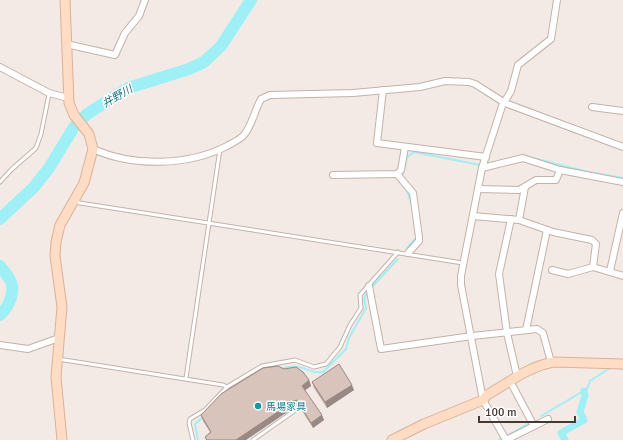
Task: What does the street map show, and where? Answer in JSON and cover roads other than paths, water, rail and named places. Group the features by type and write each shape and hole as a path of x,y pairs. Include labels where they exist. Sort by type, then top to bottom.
{"street":[{"path":"62,440 56,381 62,307 55,256 56,242 60,225 84,183 93,149 91,138 74,115 68,98 65,0"},
{"path":"66,44 115,55 125,33 139,16 145,0"},
{"path":"548,419 506,440 483,400 472,336 461,285 463,263 482,168 505,103 511,91 518,65 551,39 557,0"},
{"path":"0,67 49,93 68,98"},
{"path":"93,149 110,157 141,162 194,158 220,149 243,136 259,103 265,97 420,87 445,81 462,81 475,84 505,103 623,147"},
{"path":"383,90 377,143 486,157"},
{"path":"592,107 623,111"},
{"path":"333,175 397,174 401,170 405,147"},
{"path":"482,168 523,158 560,170 623,182"},
{"path":"478,189 519,190 536,180 556,180 560,170"},
{"path":"397,174 413,193 419,241 408,253"},
{"path":"519,220 525,187"},
{"path":"610,271 623,213"},
{"path":"473,216 519,220 547,230 595,242 596,247 593,267"},
{"path":"511,219 499,274 514,379 534,426"},
{"path":"526,330 547,230"},
{"path":"552,270 568,274 593,267 623,276"},
{"path":"369,286 381,349 472,336 537,329 542,330 551,362"},
{"path":"0,344 28,349 59,338"},
{"path":"392,440 424,424 483,400 487,395 514,379 551,362 623,364"}],"lane":[{"path":"0,182 12,169 36,148 41,134 49,93"},
{"path":"186,378 220,149"},
{"path":"75,201 209,224 408,253 463,263"},
{"path":"193,440 189,421 205,410 227,387 267,365 295,360 314,367 326,364 340,347 350,325 361,308 360,295 398,252"},
{"path":"57,359 186,378 227,387"},
{"path":"253,440 297,409"}],"waterway":[{"name":"井野川","path":"0,219 34,187 49,168 74,127 87,114 128,88 189,69 204,62 221,46 251,0"},
{"path":"403,174 407,157 414,152 480,165"},
{"path":"525,156 584,171 623,178"},
{"path":"379,177 394,177"},
{"path":"407,191 412,205"},
{"path":"407,248 417,237"},
{"path":"371,288 398,259"},
{"name":"井野川","path":"0,266 10,280 12,290 9,302 0,315"},
{"path":"281,369 300,367 313,372 323,372 346,349 349,338 366,308 364,299 367,293"},
{"path":"541,416 587,389 590,381 610,368"},
{"path":"616,368 623,369"},
{"path":"565,440 561,433 584,420 580,412 585,395 584,391"},
{"path":"198,440 195,424 203,417"},
{"path":"507,436 529,423"}],"place":[{"name":"馬場家具","path":"258,406"}]}
